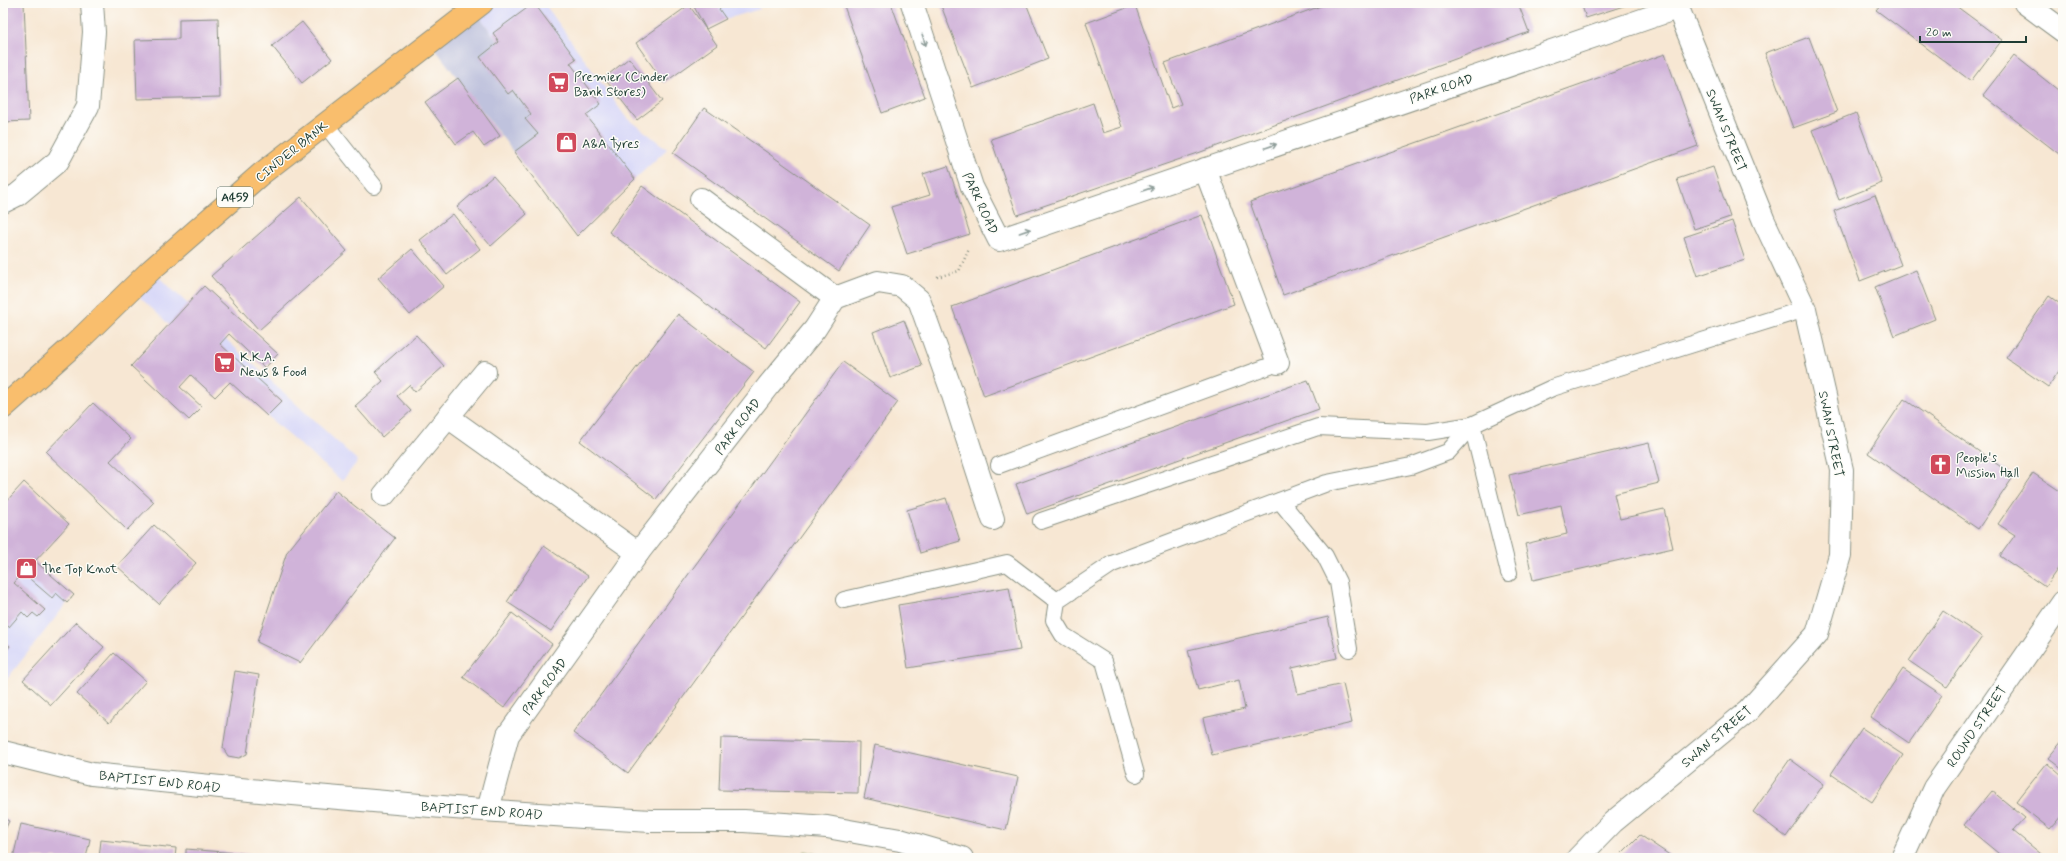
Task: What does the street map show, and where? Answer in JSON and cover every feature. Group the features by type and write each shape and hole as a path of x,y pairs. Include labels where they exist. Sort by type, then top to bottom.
{"main road":[{"name":"CINDER BANK","path":"3,408 75,344 151,270 261,174 482,3"}],"street":[{"path":"3,202 17,195 58,161 88,106 94,32 92,3"},
{"name":"PARK ROAD","path":"912,3 972,187 999,240 1677,5"},
{"path":"2025,3 2063,31"},
{"name":"SWAN STREET","path":"1578,858 1613,822 1748,711 1817,634 1840,555 1842,470 1805,309 1764,221 1677,5"},
{"path":"1205,169 1278,363"},
{"path":"701,199 836,298 878,282 902,286 919,300 952,392 993,519"},
{"name":"PARK ROAD","path":"488,810 508,735 638,553 768,386 815,329 836,298"},
{"path":"384,495 485,372"},
{"path":"448,418 638,553"},
{"name":"ROUND STREET","path":"1902,858 1934,788 2063,602"},
{"name":"BAPTIST END ROAD","path":"3,752 92,774 278,793 488,810 651,820 744,820 827,827 900,840 962,858"}],"lane":[{"path":"325,124 374,186"},
{"path":"1041,522 1318,428 1428,432 1472,425 1552,388 1805,309"},
{"path":"999,465 1278,363"},
{"path":"1136,774 1104,661 1063,635 1054,620 1057,601 1112,564 1327,483 1411,466 1448,452 1472,425"},
{"path":"1472,425 1509,572"},
{"path":"1280,501 1325,556 1338,582 1349,649"},
{"path":"844,600 1006,563 1057,601"}],"path":[{"path":"902,286 959,271 970,247 999,240"}],"shaded area":[{"path":"482,3 544,3 625,116 667,149 635,179 565,131 474,9"},
{"path":"692,3 755,3 760,9 726,19 706,29"},
{"name":"A&A Tyres","path":"474,9 564,131 586,115 635,179 577,236 430,42"},
{"path":"151,270 358,461 342,481 267,416 131,289"},
{"path":"3,533 67,603 3,684"}],"green space":[{"path":"805,851 830,858 800,858"}],"building":[{"path":"3,3 24,3 29,121 3,122"},
{"name":"A&A Tyres","path":"534,3 576,59 570,63 601,104 586,115 635,179 577,236 514,152 538,134 525,119 531,114 513,90 508,94 480,57 499,42 493,33"},
{"path":"692,3 720,3 722,6 719,9 726,19 706,29"},
{"path":"843,3 891,3 925,97 882,113"},
{"path":"940,3 1026,3 1048,59 973,88"},
{"path":"1329,3 1518,3 1529,32 1198,153 1017,215 991,139 1093,103 1103,133 1122,127 1086,23 1135,5 1171,108 1181,104 1165,63"},
{"path":"1581,3 1633,3 1586,18"},
{"path":"1882,3 1952,3 2002,40 1971,81 1876,10"},
{"path":"689,5 717,45 664,83 636,43"},
{"path":"218,18 220,97 137,99 135,40 179,39 179,19"},
{"path":"302,22 332,59 302,83 272,46"},
{"path":"1809,37 1837,112 1793,128 1765,53"},
{"path":"1665,54 1698,146 1283,295 1250,202"},
{"path":"2014,55 2063,94 2063,149 2059,154 1983,95"},
{"path":"629,58 662,101 637,120 604,78"},
{"path":"458,78 500,136 484,147 473,132 456,144 425,102"},
{"path":"704,108 870,225 839,271 673,153"},
{"path":"1856,113 1882,183 1839,200 1812,130"},
{"path":"948,166 970,234 907,254 891,207 930,195 923,174"},
{"path":"1713,167 1730,217 1694,229 1677,179"},
{"path":"493,176 527,214 491,246 457,207"},
{"path":"642,186 800,302 766,348 609,232"},
{"path":"1875,195 1901,265 1860,281 1834,211"},
{"path":"301,197 347,251 259,330 211,276"},
{"path":"453,214 480,249 447,275 420,240"},
{"path":"1202,215 1234,304 984,396 952,307"},
{"path":"1732,221 1745,260 1697,276 1684,237"},
{"path":"412,249 444,286 410,315 378,278"},
{"path":"1916,270 1935,319 1894,336 1875,287"},
{"path":"204,286 278,354 265,368 229,334 220,344 282,401 267,416 230,382 215,397 191,375 180,387 202,407 189,420 131,366"},
{"path":"2049,296 2063,306 2063,365 2048,387 2006,358"},
{"path":"678,314 754,372 656,499 580,441"},
{"path":"904,320 922,366 890,378 873,332"},
{"path":"416,335 444,366 415,392 409,385 397,396 411,411 382,437 355,406 383,381 375,372"},
{"path":"843,362 898,402 628,773 573,733"},
{"path":"1308,380 1319,409 1027,514 1016,484"},
{"name":"People's Mission Hall","path":"1904,399 2014,476 1978,529 1868,453"},
{"path":"93,403 131,439 110,461 154,502 127,530 46,452"},
{"path":"1649,443 1659,483 1614,494 1620,519 1664,509 1673,548 1533,580 1525,544 1567,534 1561,505 1519,515 1509,475"},
{"path":"2033,473 2063,493 2063,561 2045,587 2000,556 2015,535 1998,524"},
{"path":"24,482 69,524 35,561 74,595 67,603 56,593 52,598 23,573 14,583 45,610 38,617 33,613 28,618 22,612 9,627 3,623 3,505"},
{"path":"336,491 395,538 300,663 257,642 287,552"},
{"path":"946,498 960,541 920,553 907,510"},
{"path":"154,525 196,563 159,604 117,566"},
{"path":"544,546 588,576 551,631 507,602"},
{"path":"1009,587 1020,650 908,668 898,605"},
{"path":"1943,611 1982,637 1947,687 1909,661"},
{"path":"512,613 552,644 504,708 463,677"},
{"path":"1328,617 1337,658 1292,668 1298,694 1343,684 1352,723 1212,755 1203,718 1245,709 1239,680 1198,690 1188,650"},
{"path":"76,622 104,647 51,705 23,680"},
{"path":"3,640 10,646 3,655"},
{"path":"114,653 146,681 109,723 77,694"},
{"path":"1903,669 1942,695 1909,743 1871,717"},
{"path":"235,671 259,675 247,754 239,758 228,756 223,748"},
{"path":"1862,728 1903,755 1872,802 1831,774"},
{"path":"721,738 859,742 858,793 719,790"},
{"path":"2063,740 2063,770 2048,758"},
{"path":"875,745 1018,777 1006,830 864,798"},
{"path":"1790,759 1824,784 1786,837 1753,812"},
{"path":"2047,763 2063,777 2063,814 2050,829 2016,802"},
{"path":"1992,791 2025,818 2013,831 2046,858 2004,858 1964,825"},
{"path":"3,818 9,821 3,834"},
{"path":"21,824 90,839 86,858 13,858"},
{"path":"1640,835 1674,858 1617,858"},
{"path":"101,840 176,848 175,858 99,858"},
{"path":"186,849 262,855 261,858 186,858"}],"place":[{"name":"Premier (Cinder Bank Stores)","path":"558,83"},
{"name":"A&A Tyres","path":"567,143"},
{"name":"K.K.A. News & Food","path":"225,363"},
{"name":"People's Mission Hall","path":"1941,464"},
{"name":"The Top Knot","path":"26,568"}]}
